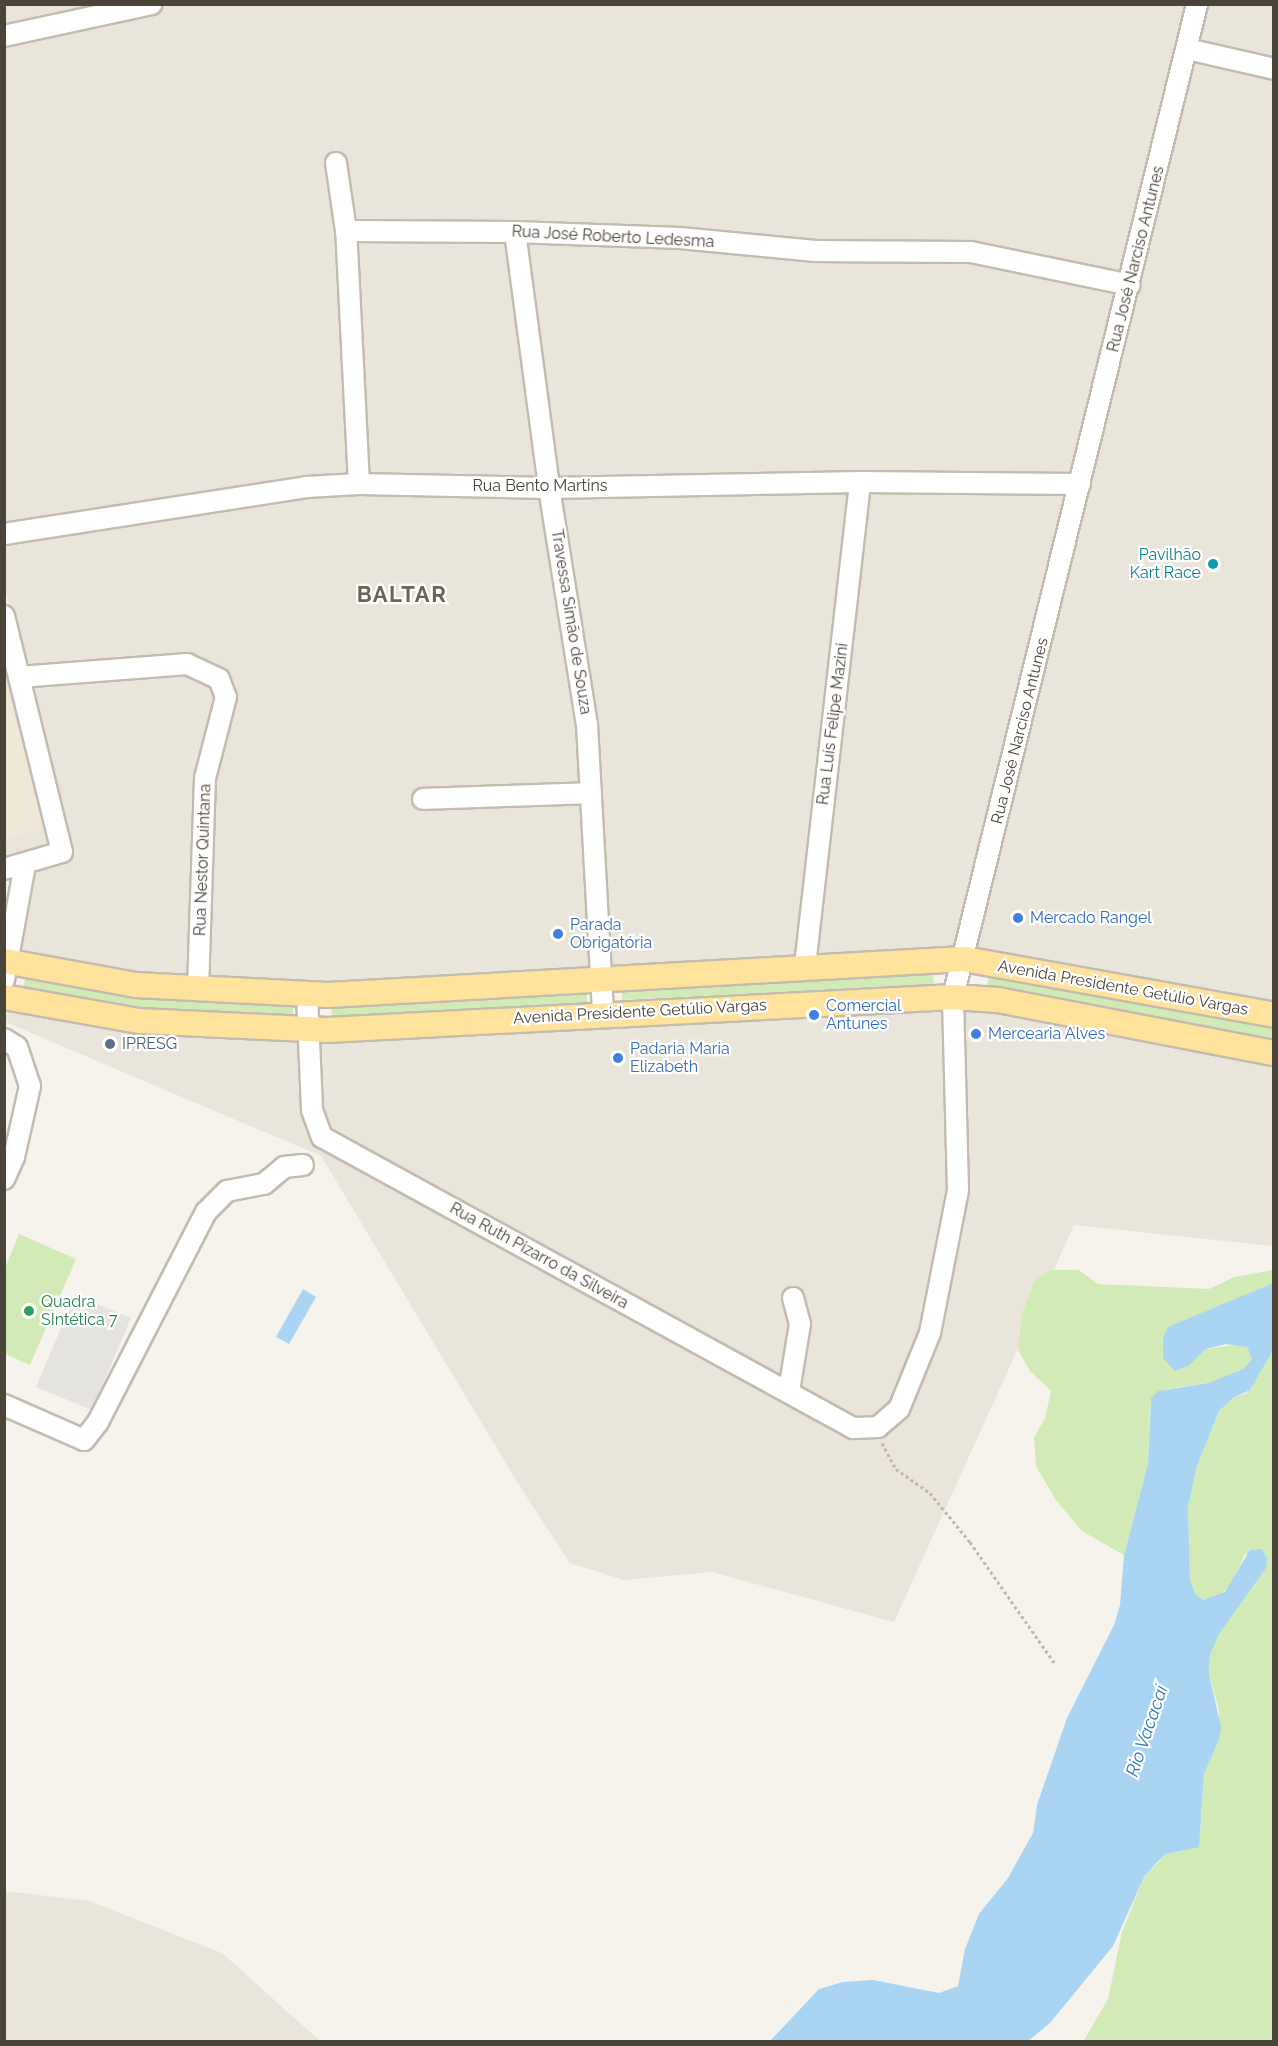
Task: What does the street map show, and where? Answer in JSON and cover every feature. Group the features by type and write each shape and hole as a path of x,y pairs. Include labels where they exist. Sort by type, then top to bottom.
{"main road":[{"name":"Avenida Presidente Getúlio Vargas","path":"6,967 136,985 307,994 964,959 1274,1015"},
{"name":"Avenida Presidente Getúlio Vargas","path":"4,997 139,1022 306,1029 953,997 998,1000 1274,1053"}],"street":[{"path":"4,36 152,4"},
{"name":"Rua José Narciso Antunes","path":"878,1427 899,1409 930,1333 958,1190 953,997 1130,285 1197,4"},
{"path":"1187,49 1274,69"},
{"path":"336,163 346,231 359,484"},
{"name":"Rua José Roberto Ledesma","path":"346,231 515,232 680,238 814,251 971,252 1130,285"},
{"name":"Travessa Simão de Souza","path":"515,232 549,488 587,724 603,1014"},
{"name":"Rua Bento Martins","path":"4,534 306,487 359,484 549,488 860,482 1080,484"},
{"name":"Rua Luís Felipe Mazini","path":"805,966 860,482"},
{"path":"4,616 62,852 25,865 4,869"},
{"name":"Rua Nestor Quintana","path":"19,677 187,664 219,679 226,697 205,778 198,989"},
{"path":"423,799 591,793"},
{"path":"6,967 25,865"},
{"name":"Rua Ruth Pizarro da Silveira","path":"307,994 306,1029 312,1110 322,1137 854,1428 878,1427"},
{"path":"4,1039 17,1047 30,1086 14,1157 4,1179"},
{"path":"4,1405 84,1440 98,1422 206,1212 227,1191 264,1184 284,1167 303,1165"},
{"path":"789,1391 800,1324 793,1298"}],"path":[{"path":"878,1427 883,1449 896,1469 930,1493 945,1510 1055,1664"}],"shaded area":[{"path":"5,4 127,5 5,31"},
{"path":"179,4 1189,5 1125,277 971,247 341,236 353,478 5,527 5,41"},
{"path":"1203,5 1273,5 1273,63 1194,46"},
{"path":"1191,55 1273,74 1273,1007 972,951"},
{"path":"352,237 511,237 542,481 364,479"},
{"path":"522,237 971,258 1123,289 1075,478 555,481"},
{"path":"854,488 800,957 607,969 556,493"},
{"path":"865,489 1073,490 960,951 811,956"},
{"path":"306,492 545,492 580,724 596,968 312,985 204,980 210,778 233,697 204,663 25,672 5,588 4,539"},
{"path":"4,642 55,848 4,863"},
{"path":"182,668 216,686 220,699 192,980 138,976 16,953 30,868 68,853 28,683"},
{"path":"6,683 44,829 5,840 4,684"},
{"path":"953,997 1273,1053 1273,1246 1074,1225 894,1622 712,1572 624,1580 570,1563 519,1485 321,1156 5,1022 10,999 198,1023"},
{"path":"75,1295 131,1318 92,1410 36,1387"},
{"path":"5,1891 89,1901 222,1953 320,2041 5,2041"}],"green space":[{"path":"933,973 934,984 622,1000 622,989"},
{"path":"989,977 1273,1029 1273,1041 986,988"},
{"path":"25,979 140,997 293,1005 293,1016 139,1009 23,989"},
{"path":"587,992 587,1004 332,1017 331,1006"},
{"name":"Quadra SIntética 7","path":"19,1234 76,1259 30,1365 5,1354 5,1268"},
{"path":"1051,1270 1079,1270 1098,1284 1209,1289 1234,1277 1273,1270 1273,1283 1168,1328 1163,1338 1197,1358 1206,1349 1240,1344 1247,1347 1252,1359 1243,1369 1208,1383 1166,1389 1150,1406 1148,1464 1124,1555 1082,1531 1056,1500 1036,1466 1034,1438 1045,1418 1051,1391 1030,1371 1018,1350 1022,1314 1035,1280"},
{"path":"1273,1350 1273,2041 1083,2042 1108,1999 1122,1932 1144,1877 1166,1854 1183,1851 1200,1834 1204,1774 1219,1740 1219,1710 1209,1674 1210,1655 1219,1634 1266,1568 1245,1554 1232,1583 1220,1596 1203,1600 1195,1595 1190,1581 1188,1506 1197,1466 1219,1411 1233,1398 1247,1393"}],"water":[{"name":"Rio Vacacaí","path":"1273,1283 1273,1350 1250,1390 1233,1398 1219,1411 1197,1466 1188,1506 1190,1581 1196,1595 1203,1600 1225,1592 1250,1550 1262,1549 1267,1558 1266,1568 1219,1634 1210,1655 1209,1674 1221,1727 1219,1740 1204,1774 1199,1847 1166,1854 1157,1862 1144,1877 1113,1946 1050,2023 1028,2041 770,2041 819,1989 843,1982 873,1980 939,1993 958,1986 965,1949 979,1914 1008,1878 1033,1833 1037,1805 1067,1718 1114,1625 1120,1605 1124,1555 1148,1464 1151,1398 1158,1391 1208,1383 1243,1369 1252,1359 1247,1347 1226,1344 1206,1349 1188,1366 1175,1371 1163,1358 1163,1338 1168,1327"},
{"path":"303,1289 316,1297 289,1344 276,1337"}],"place":[{"name":"Pavilhão Kart Race","path":"1213,564"},
{"name":"Mercado Rangel","path":"1018,918"},
{"name":"Parada Obrigatória","path":"558,934"},
{"name":"Comercial Antunes","path":"814,1015"},
{"name":"Mercearia Alves","path":"976,1034"},
{"name":"IPRESG","path":"110,1044"},
{"name":"Padaria Maria Elizabeth","path":"618,1058"},
{"name":"Quadra SIntética 7","path":"29,1311"}],"district":[{"name":"BALTAR","path":"402,595"}]}
